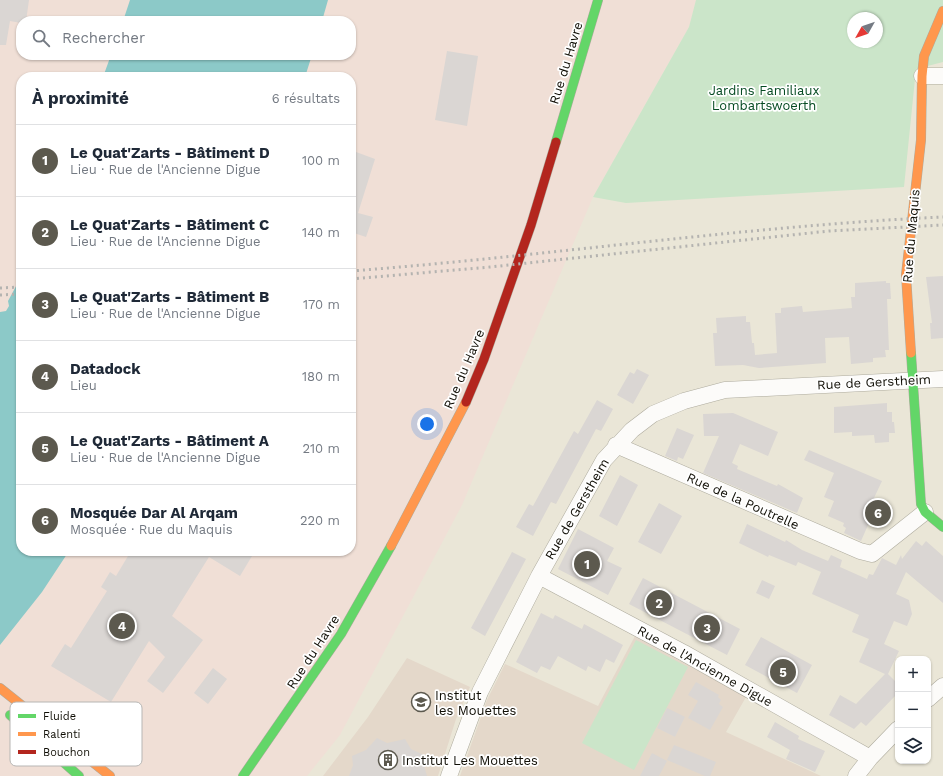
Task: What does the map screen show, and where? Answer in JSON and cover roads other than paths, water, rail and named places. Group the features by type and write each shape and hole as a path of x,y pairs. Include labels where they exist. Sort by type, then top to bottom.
{"main road":[{"name":"Rue du Havre","path":"243,776 304,690 341,634 404,521 467,399 484,359 531,225 598,0"},
{"name":"Rue du Maquis","path":"925,512 920,504 906,275 921,140 922,76 924,56 943,11"},
{"path":"925,512 943,527"},
{"path":"1,689 17,702"},
{"path":"0,707 10,715"},
{"path":"68,766 79,776"},
{"path":"97,766 110,776"}],"street":[{"path":"922,76 943,76"},
{"name":"Rue de Gerstheim","path":"449,776 480,692 539,576 604,460 616,445 632,430 653,414 684,401 726,390 943,379"},
{"name":"Rue de la Poutrelle","path":"616,445 860,552 872,554 925,512"},
{"name":"Rue de l'Ancienne Digue","path":"539,576 684,653 870,758"},
{"path":"931,696 943,686"},
{"path":"856,776 870,758 895,731"}],"water":[{"path":"130,0 328,0 323,16 125,16"},
{"path":"109,60 310,60 307,72 105,72"},
{"path":"16,286 16,556 66,556 42,592 0,645 0,312 6,311 9,306 8,301"}],"railway":[{"path":"356,271 499,258 795,227 943,217"},
{"path":"356,279 490,267 829,231 943,225"},
{"path":"0,288 16,287"},
{"path":"0,295 16,294"}],"place":[{"name":"Mosquée Dar Al Arqam","path":"878,513"},
{"name":"Le Quat'Zarts - Bâtiment D","path":"587,564"},
{"name":"Le Quat'Zarts - Bâtiment C","path":"659,603"},
{"name":"Datadock","path":"122,626"},
{"name":"Le Quat'Zarts - Bâtiment B","path":"707,628"},
{"name":"Le Quat'Zarts - Bâtiment A","path":"783,672"},
{"name":"Institut les Mouettes","path":"421,702"},
{"name":"Institut Les Mouettes","path":"388,760"}],"park label":[{"name":"Jardins Familiaux Lombartswoerth","path":"764,98"}]}
